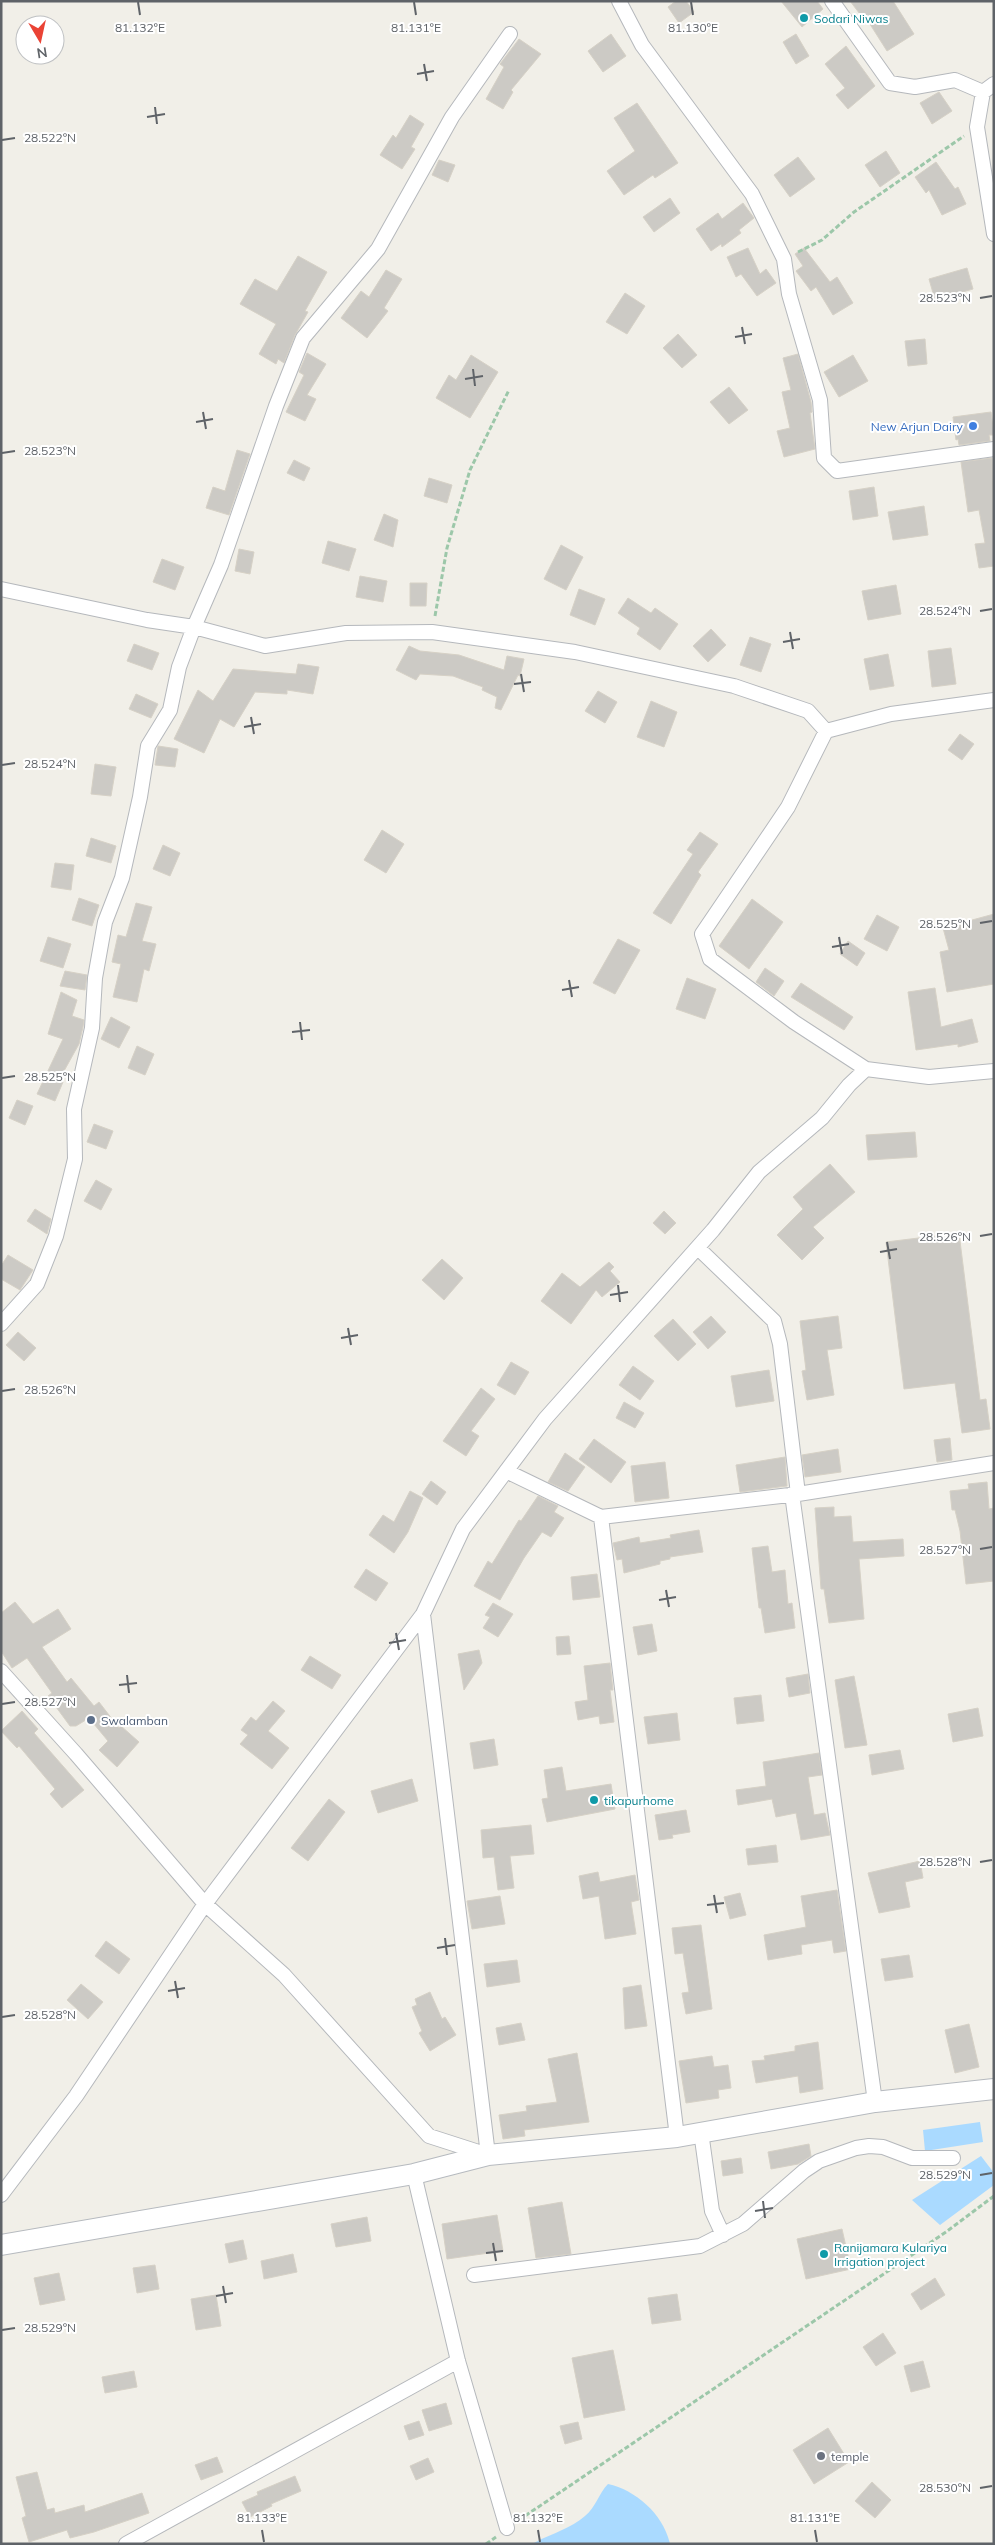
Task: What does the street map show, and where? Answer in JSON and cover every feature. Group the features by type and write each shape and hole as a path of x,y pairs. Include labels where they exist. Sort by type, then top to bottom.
{"street":[{"path":"619,1 642,45 752,194 784,259 789,294 820,400 824,458 837,471 994,449"},
{"path":"832,1 890,83 914,88 955,80 988,88 977,127 994,234"},
{"path":"1,1324 37,1284 56,1236 75,1159 74,1109 92,1028 95,978 105,922 122,878 140,797 148,746 170,710 179,667 221,565 276,406 303,338 378,248 452,117 510,34"},
{"path":"1,589 147,620 194,627 265,646 346,633 432,632 575,652 734,686 808,711 826,731"},
{"path":"994,700 891,714 826,731 788,807 702,934 710,959 794,1022 866,1069 929,1077 994,1071"},
{"path":"1,2195 76,2096 205,1904 423,1614 463,1529 545,1419 698,1248 759,1172 822,1118 849,1085 866,1069"},
{"path":"698,1248 774,1322 780,1344 795,1494 875,2102"},
{"path":"506,1471 602,1516 795,1494 994,1463"},
{"path":"602,1516 677,2137"},
{"path":"423,1614 488,2155"},
{"path":"1,1671 76,1754 205,1904 284,1975 429,2136 488,2155"},
{"path":"1,2246 414,2174 488,2155 677,2137 875,2102 994,2089"},
{"path":"702,2132 712,2211 724,2235"},
{"path":"474,2275 700,2246 743,2224 804,2171 842,2151 869,2146 883,2147 912,2158 954,2158"},
{"path":"414,2174 458,2361 508,2528"},
{"path":"126,2544 458,2361"}],"path":[{"path":"784,259 822,240 854,212 977,127"},
{"path":"432,632 447,548 470,470 509,390"},
{"path":"486,2544 946,2232 994,2196"}],"water":[{"path":"980,2122 983,2142 925,2151 923,2130"},
{"path":"981,2156 994,2173 994,2185 940,2225 912,2200"},
{"path":"608,2484 629,2492 647,2505 662,2523 670,2544 532,2544 579,2521 592,2508"}],"building":[{"path":"676,1 686,1 694,12 679,23 668,7"},
{"name":"Sodari Niwas","path":"781,1 817,1 823,9 802,27"},
{"path":"850,1 893,1 914,34 887,51 868,21 866,22"},
{"path":"611,34 626,56 603,72 588,51"},
{"path":"796,34 809,56 796,64 783,42"},
{"path":"519,39 541,54 511,90 513,92 503,109 486,99 504,67 500,64"},
{"path":"846,46 875,86 848,109 836,95 845,88 825,64"},
{"path":"939,92 952,111 932,124 920,103"},
{"path":"637,103 678,163 655,178 653,175 624,195 607,171 635,151 614,118"},
{"path":"410,115 424,124 411,147 415,149 402,169 380,155 393,135 396,138"},
{"path":"886,151 900,173 880,187 865,165"},
{"path":"798,157 815,179 790,197 774,175"},
{"path":"439,160 455,165 448,182 432,175"},
{"path":"936,162 955,189 958,187 966,204 942,215 929,190 926,193 915,177"},
{"path":"670,198 680,213 654,232 643,217"},
{"path":"743,203 754,218 739,230 741,233 722,247 721,244 711,251 696,229 718,213 722,219"},
{"path":"748,248 760,274 766,269 776,283 757,296 741,274 736,277 727,257"},
{"path":"804,248 830,282 837,277 853,303 833,315 816,287 811,291 796,271 803,266 795,254"},
{"path":"298,256 327,272 305,311 308,312 295,335 284,363 278,359 276,364 259,354 276,324 240,304 255,279 277,291"},
{"path":"967,268 973,289 935,300 929,279"},
{"path":"386,270 402,279 384,308 388,311 367,338 341,318 361,291 369,297"},
{"path":"625,293 645,306 627,334 606,322"},
{"path":"678,334 697,355 682,368 663,348"},
{"path":"925,339 927,364 908,366 905,341"},
{"path":"307,353 326,364 307,395 316,399 305,421 286,412 304,375 299,372"},
{"path":"798,354 811,402 812,412 810,413 815,449 784,457 777,431 790,428 782,392 791,390 783,358"},
{"path":"471,355 498,372 470,418 436,398 449,375 456,380"},
{"path":"853,355 868,381 839,397 824,372"},
{"path":"729,387 748,410 729,424 710,402"},
{"name":"New Arjun Dairy","path":"991,412 994,435 989,435 990,441 959,445 958,439 956,440 953,417"},
{"path":"237,450 250,454 229,515 206,508 213,487 225,491"},
{"path":"992,458 994,566 979,568 975,544 985,543 979,510 968,512 961,462"},
{"path":"294,460 310,468 304,481 287,473"},
{"path":"429,478 452,485 447,503 424,496"},
{"path":"874,487 878,516 853,520 849,491"},
{"path":"924,506 928,535 893,540 888,512"},
{"path":"384,514 398,520 393,547 374,540"},
{"path":"328,541 356,549 349,571 322,563"},
{"path":"561,545 583,557 566,590 544,579"},
{"path":"239,549 254,552 250,574 235,571"},
{"path":"162,559 184,567 175,590 153,582"},
{"path":"360,576 387,581 383,602 356,597"},
{"path":"410,583 427,583 426,606 410,606"},
{"path":"896,585 901,614 868,620 862,591"},
{"path":"579,589 605,599 595,625 570,615"},
{"path":"628,598 651,613 655,608 678,624 660,650 637,634 640,628 618,613"},
{"path":"711,629 726,645 708,662 693,646"},
{"path":"750,637 771,644 761,672 740,665"},
{"path":"134,644 159,653 152,670 127,661"},
{"path":"409,646 420,651 459,655 504,670 507,656 524,659 520,676 518,675 501,710 495,708 497,697 482,690 483,687 453,676 420,674 416,680 396,670"},
{"path":"951,648 956,684 932,687 928,651"},
{"path":"888,654 894,686 870,690 864,659"},
{"path":"298,664 319,667 313,694 287,690 287,694 255,692 234,727 220,719 204,753 174,739 198,690 213,701 233,669 296,674"},
{"path":"598,691 617,702 605,723 585,711"},
{"path":"136,694 158,704 151,718 129,709"},
{"path":"651,701 677,712 664,747 637,737"},
{"path":"960,734 974,744 962,760 948,750"},
{"path":"158,746 178,749 175,767 155,765"},
{"path":"95,764 116,767 111,796 91,794"},
{"path":"382,830 404,844 386,873 364,860"},
{"path":"700,832 718,844 698,872 701,875 671,924 653,913 693,854 687,850"},
{"path":"91,838 116,846 111,863 86,856"},
{"path":"163,845 180,853 170,876 153,869"},
{"path":"55,863 74,865 71,890 51,887"},
{"path":"79,898 99,905 92,926 72,920"},
{"path":"752,899 783,922 749,969 719,946"},
{"path":"136,903 152,907 142,941 156,944 149,971 144,969 137,1002 113,997 121,964 112,962 118,935 126,937"},
{"path":"994,914 994,984 947,992 940,952 949,950 943,928"},
{"path":"877,915 899,927 887,951 864,939"},
{"path":"48,937 71,944 63,968 40,961"},
{"path":"618,939 640,950 615,994 593,983"},
{"path":"848,941 865,953 857,966 840,954"},
{"path":"765,968 784,981 774,996 756,982"},
{"path":"65,971 87,975 85,990 60,986"},
{"path":"687,978 716,989 705,1019 676,1009"},
{"path":"801,983 853,1017 844,1030 791,997"},
{"path":"935,988 941,1027 972,1019 978,1042 958,1047 958,1044 916,1050 908,992"},
{"path":"61,992 77,1000 72,1016 84,1020 79,1044 59,1080 63,1082 55,1101 37,1094 63,1039 48,1034"},
{"path":"111,1017 130,1027 119,1048 101,1039"},
{"path":"137,1046 154,1054 145,1075 128,1068"},
{"path":"17,1100 33,1106 25,1125 9,1118"},
{"path":"94,1124 113,1131 106,1149 87,1142"},
{"path":"915,1132 917,1157 868,1160 866,1135"},
{"path":"830,1164 855,1192 813,1227 824,1238 802,1260 777,1235 803,1209 793,1197"},
{"path":"96,1180 112,1189 101,1210 84,1201"},
{"path":"35,1209 51,1219 47,1234 27,1221"},
{"path":"664,1211 676,1223 665,1234 653,1223"},
{"path":"959,1233 980,1400 986,1399 990,1429 962,1433 955,1383 904,1389 886,1242"},
{"path":"8,1255 33,1270 20,1290 1,1279 1,1266"},
{"path":"442,1259 463,1278 444,1300 422,1280"},
{"path":"609,1262 614,1267 610,1271 620,1282 602,1297 596,1290 571,1324 541,1301 562,1273 580,1287"},
{"path":"711,1316 726,1332 708,1349 693,1332"},
{"path":"838,1316 842,1348 827,1350 834,1395 807,1400 802,1371 806,1370 800,1321"},
{"path":"673,1319 696,1344 678,1361 654,1336"},
{"path":"18,1332 36,1348 24,1361 6,1345"},
{"path":"511,1362 529,1372 515,1395 497,1385"},
{"path":"633,1366 654,1381 640,1400 619,1385"},
{"path":"769,1370 774,1401 736,1407 731,1376"},
{"path":"481,1388 495,1399 471,1431 479,1436 466,1456 443,1441"},
{"path":"624,1402 644,1413 635,1428 616,1418"},
{"path":"950,1438 952,1460 937,1462 934,1440"},
{"path":"594,1439 626,1462 611,1483 579,1459"},
{"path":"838,1449 841,1472 805,1477 802,1455"},
{"path":"565,1453 585,1467 568,1491 548,1482"},
{"path":"785,1457 787,1486 740,1492 736,1465"},
{"path":"665,1462 669,1498 635,1502 631,1466"},
{"path":"431,1481 446,1492 437,1505 422,1494"},
{"path":"987,1482 989,1509 994,1508 994,1581 966,1584 960,1531 955,1510 952,1510 950,1491 969,1489 968,1484"},
{"path":"410,1491 423,1498 408,1532 394,1553 369,1535 383,1515 394,1522"},
{"path":"538,1496 558,1506 554,1512 564,1518 551,1537 542,1532 524,1558 500,1600 474,1586 488,1561 492,1564 519,1520 521,1521"},
{"path":"834,1507 834,1517 851,1516 853,1542 903,1539 904,1556 859,1559 864,1619 829,1623 824,1589 821,1589 815,1508"},
{"path":"699,1530 703,1552 670,1557 670,1559 660,1561 660,1564 624,1573 622,1559 617,1560 613,1543 639,1537 640,1543 671,1538 670,1535"},
{"path":"768,1546 772,1572 785,1570 788,1604 792,1603 795,1628 765,1633 761,1608 759,1608 752,1548"},
{"path":"366,1569 388,1583 376,1601 354,1587"},
{"path":"597,1574 600,1597 573,1600 571,1577"},
{"path":"15,1602 33,1624 58,1609 71,1629 42,1647 67,1682 71,1678 94,1706 99,1702 119,1728 121,1726 139,1742 117,1767 99,1750 108,1741 89,1718 76,1726 70,1726 48,1696 52,1693 27,1658 12,1668 1,1651 1,1613"},
{"path":"493,1603 513,1614 498,1637 483,1628 490,1617 485,1615"},
{"path":"652,1624 657,1651 638,1655 633,1627"},
{"path":"569,1636 571,1654 557,1655 556,1637"},
{"path":"479,1650 482,1663 464,1690 458,1654"},
{"path":"310,1656 341,1675 332,1689 301,1670"},
{"path":"610,1663 613,1690 610,1690 614,1722 600,1724 599,1716 578,1720 575,1702 588,1700 584,1666"},
{"path":"808,1674 810,1693 789,1697 786,1678"},
{"path":"854,1676 867,1745 845,1748 835,1680"},
{"path":"761,1695 764,1721 737,1724 734,1698"},
{"path":"273,1701 285,1711 268,1731 289,1748 272,1769 240,1744 248,1735 241,1730 251,1717 256,1721"},
{"path":"978,1708 983,1736 953,1742 948,1714"},
{"path":"22,1711 38,1729 34,1733 84,1790 62,1808 50,1794 55,1789 19,1746 17,1748 1,1731"},
{"path":"677,1713 680,1740 648,1744 644,1717"},
{"path":"494,1739 498,1765 474,1769 470,1743"},
{"path":"900,1750 904,1769 872,1775 869,1755"},
{"path":"819,1753 822,1775 808,1777 814,1815 825,1813 830,1835 801,1840 796,1813 776,1817 772,1799 738,1805 736,1790 766,1786 763,1762"},
{"path":"562,1767 566,1791 611,1784 615,1809 547,1822 542,1799 548,1798 544,1770"},
{"path":"412,1779 418,1801 378,1813 371,1791"},
{"path":"329,1799 345,1812 308,1861 291,1848"},
{"path":"686,1810 690,1832 672,1835 673,1838 659,1840 655,1815"},
{"path":"531,1825 534,1854 510,1856 514,1888 498,1890 494,1857 483,1858 481,1830"},
{"path":"776,1845 778,1862 748,1865 746,1849"},
{"path":"920,1861 923,1878 905,1882 910,1907 879,1913 868,1873"},
{"path":"598,1872 600,1882 635,1875 639,1900 631,1902 636,1934 605,1939 599,1896 583,1899 579,1876"},
{"path":"837,1890 846,1951 834,1953 832,1940 801,1945 802,1954 768,1960 764,1935 806,1927 801,1896"},
{"path":"740,1893 746,1915 730,1919 724,1897"},
{"path":"500,1896 505,1924 472,1929 467,1901"},
{"path":"701,1925 712,2009 686,2014 682,1993 689,1992 683,1953 675,1954 672,1928"},
{"path":"106,1941 130,1959 119,1974 95,1956"},
{"path":"909,1955 913,1977 885,1981 881,1959"},
{"path":"517,1960 520,1982 487,1987 484,1964"},
{"path":"81,1984 103,2002 88,2019 67,2000"},
{"path":"641,1985 647,2026 625,2029 623,1988"},
{"path":"430,1992 442,2019 445,2017 456,2035 430,2051 419,2033 422,2031 412,2007 417,2005 415,1999"},
{"path":"521,2023 525,2040 499,2045 496,2028"},
{"path":"969,2024 979,2067 955,2073 945,2030"},
{"path":"818,2042 823,2089 800,2093 798,2076 756,2083 752,2061 765,2060 764,2056 795,2051 795,2046"},
{"path":"577,2053 589,2122 524,2130 525,2136 503,2139 499,2115 527,2111 526,2106 557,2102 548,2059"},
{"path":"712,2056 714,2067 728,2065 731,2088 718,2090 719,2098 686,2103 679,2061"},
{"path":"809,2144 811,2156 798,2164 771,2169 768,2152"},
{"path":"741,2158 743,2173 723,2176 721,2161"},
{"path":"562,2202 571,2254 536,2258 528,2208"},
{"path":"497,2215 503,2251 447,2259 442,2224"},
{"path":"367,2217 371,2241 336,2247 331,2224"},
{"name":"Ranijamara Kulariya Irrigation project","path":"842,2229 851,2269 806,2279 797,2239"},
{"path":"243,2240 247,2259 229,2263 225,2244"},
{"path":"293,2254 297,2272 264,2279 261,2261"},
{"path":"155,2265 159,2289 137,2293 133,2268"},
{"path":"59,2273 65,2300 40,2305 34,2278"},
{"path":"935,2278 945,2295 921,2310 911,2294"},
{"path":"677,2294 681,2320 652,2324 648,2298"},
{"path":"216,2295 221,2326 196,2330 191,2299"},
{"path":"883,2333 896,2353 876,2366 863,2347"},
{"path":"613,2350 625,2410 584,2418 572,2358"},
{"path":"923,2361 930,2387 911,2392 904,2366"},
{"path":"134,2371 137,2387 105,2393 102,2377"},
{"path":"446,2403 452,2424 429,2431 422,2410"},
{"path":"419,2421 424,2435 409,2440 404,2426"},
{"path":"578,2422 582,2439 565,2444 560,2426"},
{"name":"temple","path":"828,2428 849,2462 814,2484 793,2450"},
{"path":"217,2457 223,2472 201,2480 195,2465"},
{"path":"428,2458 434,2472 416,2480 410,2466"},
{"path":"37,2472 47,2510 54,2508 55,2513 84,2505 85,2512 142,2493 149,2513 94,2532 70,2538 67,2530 29,2542 22,2518 26,2516 16,2477"},
{"path":"295,2476 301,2491 271,2504 272,2506 250,2517 242,2502 258,2495 257,2492"},
{"path":"872,2482 891,2500 875,2518 855,2501"}],"place":[{"name":"Sodari Niwas","path":"804,18"},
{"name":"New Arjun Dairy","path":"973,426"},
{"name":"Swalamban","path":"91,1720"},
{"name":"tikapurhome","path":"594,1800"},
{"name":"Ranijamara Kulariya Irrigation project","path":"824,2254"},
{"name":"temple","path":"821,2456"}]}
